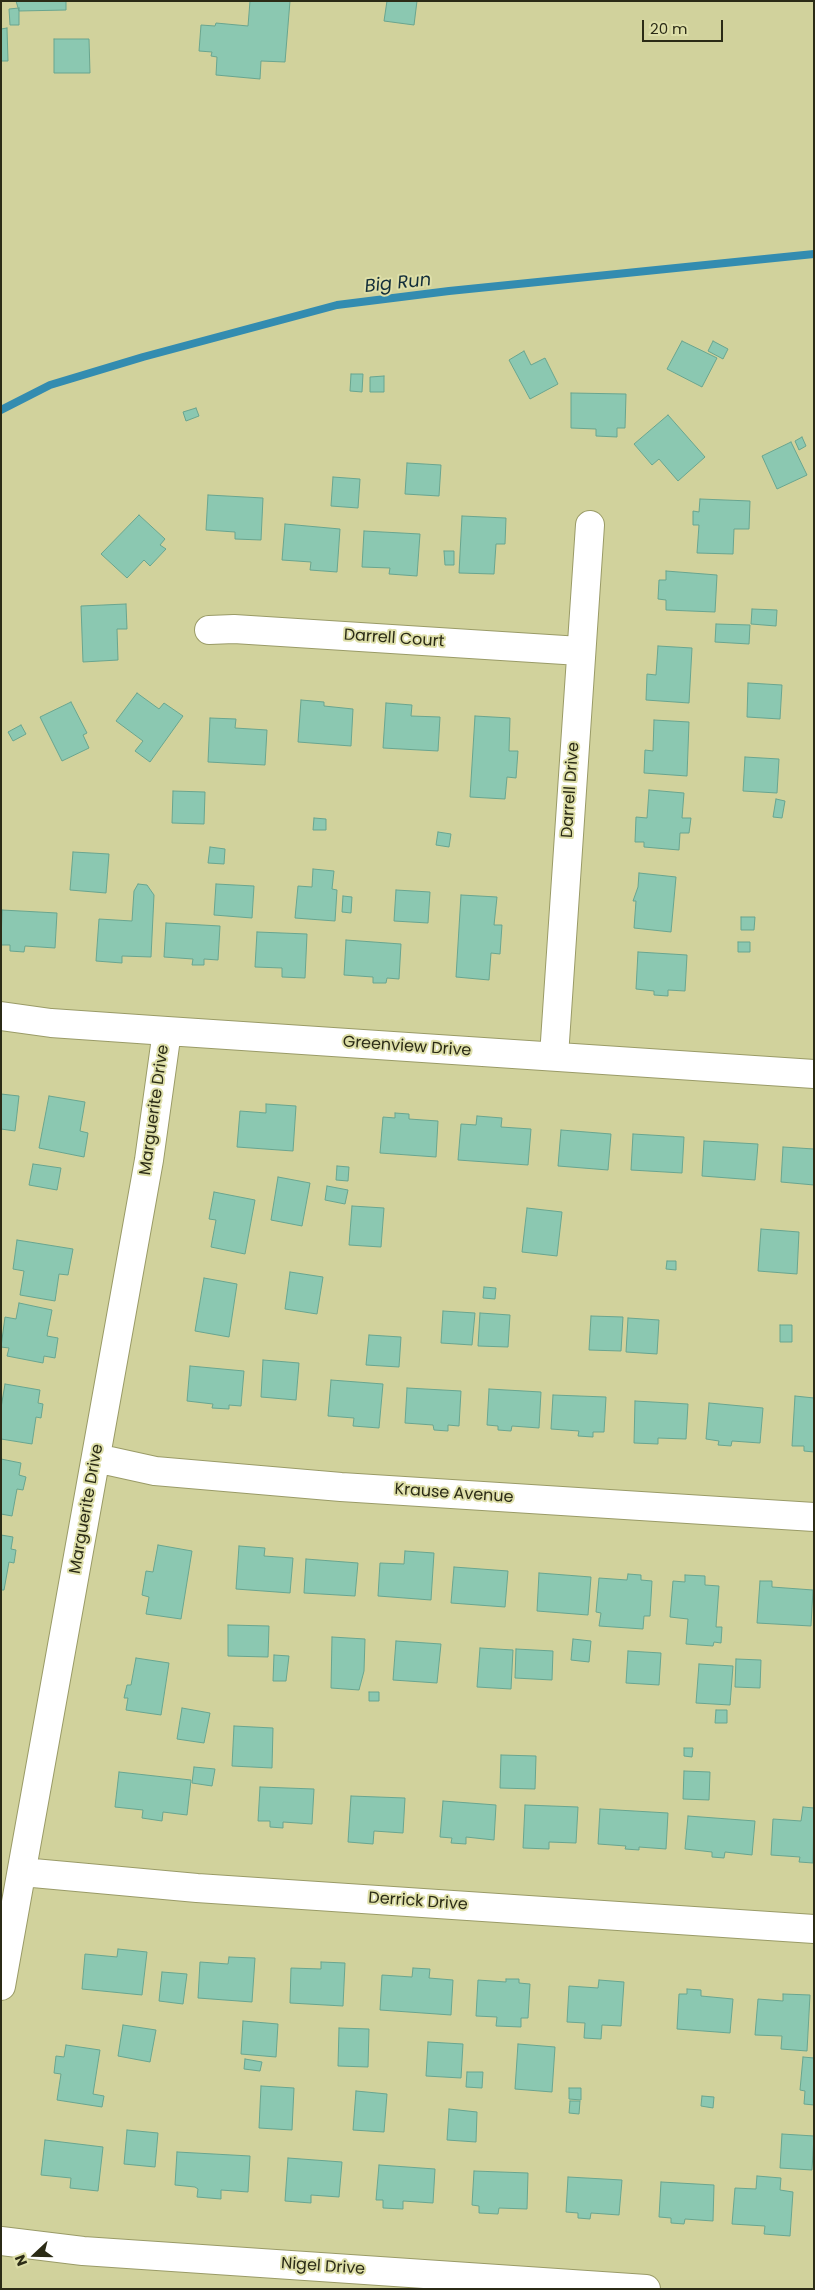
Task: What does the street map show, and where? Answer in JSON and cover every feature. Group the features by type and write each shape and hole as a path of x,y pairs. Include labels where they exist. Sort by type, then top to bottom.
{"street":[{"name":"Darrell Drive","path":"554,1056 590,524"},
{"name":"Darrell Court","path":"209,630 234,629 580,651"},
{"name":"Greenview Drive","path":"1,1016 51,1023 814,1074"},
{"name":"Marguerite Drive","path":"1,1986 149,1160 167,1031"},
{"name":"Krause Avenue","path":"96,1458 154,1471 331,1486 814,1517"},
{"name":"Derrick Drive","path":"22,1872 207,1889 814,1929"},
{"name":"Nigel Drive","path":"1,2241 93,2252 646,2289"}],"building":[{"path":"16,1 66,1 66,10 19,11"},
{"path":"250,1 290,1 285,62 261,61 260,79 216,75 217,57 211,56 212,52 199,51 201,25 215,26 216,23 248,26"},
{"path":"387,1 417,1 414,25 384,21"},
{"path":"19,8 19,25 10,25 9,9"},
{"path":"7,28 8,61 1,61 1,29"},
{"path":"54,39 89,39 90,73 54,73"},
{"path":"682,341 717,358 702,387 667,369"},
{"path":"713,341 728,349 723,359 708,351"},
{"path":"524,351 531,365 545,358 558,384 530,399 509,360"},
{"path":"351,374 363,374 362,392 350,391"},
{"path":"384,376 384,392 370,392 370,377"},
{"path":"571,393 626,394 625,428 617,428 617,437 596,436 596,429 571,428"},
{"path":"196,408 199,416 186,421 183,412"},
{"path":"668,415 705,457 678,481 659,459 652,465 634,444"},
{"path":"802,437 806,446 799,450 795,441"},
{"path":"791,442 807,475 777,489 762,456"},
{"path":"407,463 441,465 439,496 405,494"},
{"path":"333,477 360,479 358,508 331,506"},
{"path":"208,495 263,498 261,540 235,539 235,532 206,530"},
{"path":"700,499 750,501 749,529 734,529 733,554 697,553 699,525 693,525 693,511 699,512"},
{"path":"139,515 165,539 160,545 166,549 150,566 144,560 127,578 101,554"},
{"path":"462,516 506,518 505,544 496,544 494,574 459,573"},
{"path":"285,524 340,529 337,572 310,570 311,562 282,560"},
{"path":"364,531 420,534 417,576 389,574 390,568 362,567"},
{"path":"444,551 454,551 454,565 445,565"},
{"path":"666,571 717,575 715,612 666,610 666,600 658,599 659,580 666,580"},
{"path":"126,604 127,629 117,629 118,660 83,662 81,606"},
{"path":"752,609 777,610 776,626 751,624"},
{"path":"716,624 750,625 749,644 715,642"},
{"path":"658,646 692,648 689,703 646,700 647,674 656,675"},
{"path":"748,683 782,685 780,719 747,717"},
{"path":"137,693 159,709 164,703 183,716 150,762 135,751 143,741 116,721"},
{"path":"301,700 324,702 324,706 353,709 351,746 298,742"},
{"path":"71,702 87,733 83,735 89,748 62,761 40,717"},
{"path":"386,703 412,705 411,716 440,717 438,751 383,748"},
{"path":"475,716 510,718 509,751 518,751 516,778 507,777 505,799 470,797"},
{"path":"210,718 236,719 235,728 267,730 265,765 208,762"},
{"path":"654,720 689,722 687,776 644,773 645,750 653,751"},
{"path":"21,725 26,734 13,741 8,732"},
{"path":"745,757 779,759 777,793 743,791"},
{"path":"649,790 684,793 682,818 691,818 689,833 680,833 679,850 644,847 644,842 635,842 636,817 647,818"},
{"path":"173,791 205,792 204,824 172,823"},
{"path":"776,799 785,801 782,818 773,817"},
{"path":"314,818 326,819 326,830 313,830"},
{"path":"438,832 451,834 449,847 436,845"},
{"path":"210,847 225,849 224,864 208,863"},
{"path":"73,852 109,854 106,893 70,890"},
{"path":"313,869 334,871 332,889 337,890 335,921 295,918 298,886 312,887"},
{"path":"639,873 676,877 671,932 634,928 636,901 633,901 638,887"},
{"path":"138,884 147,885 154,895 151,957 122,956 122,963 96,961 99,919 132,921 134,891"},
{"path":"216,884 254,886 252,918 214,915"},
{"path":"396,890 430,892 428,923 394,921"},
{"path":"461,895 497,897 494,925 502,925 500,954 491,953 489,980 456,977"},
{"path":"343,896 352,897 351,913 342,912"},
{"path":"2,910 57,913 55,948 25,946 24,952 10,951 10,945 1,945"},
{"path":"741,917 755,917 754,930 741,930"},
{"path":"166,923 220,926 218,960 204,959 204,965 192,965 193,959 164,957"},
{"path":"257,932 307,934 305,978 282,977 282,968 255,967"},
{"path":"346,940 401,944 399,979 387,978 386,983 373,983 373,977 344,975"},
{"path":"738,942 750,942 750,952 738,952"},
{"path":"638,952 687,955 685,991 668,990 668,996 654,995 654,991 636,989"},
{"path":"1,1094 19,1096 15,1131 1,1129"},
{"path":"49,1096 85,1102 80,1131 88,1133 84,1157 39,1148"},
{"path":"266,1104 296,1106 293,1151 237,1147 240,1111 266,1113"},
{"path":"395,1113 409,1114 409,1119 438,1121 436,1157 380,1153 383,1117 395,1118"},
{"path":"477,1116 502,1118 501,1127 531,1129 528,1165 458,1160 461,1124 476,1125"},
{"path":"561,1130 611,1134 608,1170 558,1166"},
{"path":"633,1134 684,1137 682,1173 631,1170"},
{"path":"704,1141 758,1144 755,1180 702,1176"},
{"path":"783,1147 814,1149 814,1185 781,1182"},
{"path":"33,1164 61,1168 57,1190 29,1185"},
{"path":"337,1166 349,1167 348,1181 336,1180"},
{"path":"278,1177 310,1183 302,1226 271,1220"},
{"path":"327,1186 348,1190 345,1204 325,1200"},
{"path":"214,1192 255,1200 245,1254 211,1247 216,1220 209,1219"},
{"path":"352,1206 384,1208 381,1247 349,1245"},
{"path":"527,1208 562,1212 557,1256 522,1252"},
{"path":"761,1229 799,1232 797,1274 758,1271"},
{"path":"17,1240 73,1249 68,1275 59,1274 55,1301 20,1295 24,1271 13,1269"},
{"path":"667,1261 676,1261 676,1270 666,1269"},
{"path":"290,1272 323,1277 317,1314 285,1309"},
{"path":"204,1278 237,1284 229,1337 195,1331"},
{"path":"484,1287 496,1288 495,1299 483,1298"},
{"path":"19,1303 52,1310 47,1336 58,1338 55,1358 44,1356 43,1363 7,1356 9,1348 1,1347 5,1317 16,1319"},
{"path":"443,1311 475,1313 472,1345 441,1343"},
{"path":"480,1313 510,1315 508,1347 478,1346"},
{"path":"591,1316 623,1317 621,1351 589,1350"},
{"path":"628,1318 659,1320 657,1354 626,1352"},
{"path":"780,1325 792,1325 792,1342 780,1342"},
{"path":"369,1335 401,1337 399,1367 366,1365"},
{"path":"263,1360 299,1363 296,1400 261,1397"},
{"path":"190,1366 244,1371 241,1406 229,1405 229,1409 212,1408 213,1404 187,1401"},
{"path":"331,1380 383,1384 379,1428 353,1426 354,1418 328,1416"},
{"path":"5,1384 40,1390 38,1403 43,1404 41,1418 36,1417 32,1444 1,1439 1,1408"},
{"path":"407,1388 461,1391 459,1426 448,1425 448,1431 434,1430 433,1425 405,1423"},
{"path":"489,1389 541,1392 539,1428 512,1426 511,1431 498,1430 498,1426 487,1425"},
{"path":"553,1395 606,1397 604,1432 593,1432 593,1437 578,1436 579,1431 551,1429"},
{"path":"795,1396 814,1398 814,1452 804,1451 804,1446 792,1446"},
{"path":"635,1401 688,1404 686,1439 658,1438 658,1444 634,1443"},
{"path":"709,1403 763,1408 760,1443 732,1441 731,1446 718,1445 719,1441 706,1439"},
{"path":"1,1459 21,1463 19,1475 26,1477 23,1490 17,1489 12,1516 1,1514"},
{"path":"1,1535 13,1537 11,1549 16,1550 14,1563 9,1562 4,1590 1,1590"},
{"path":"158,1545 192,1551 181,1619 146,1614 149,1597 142,1595 146,1571 153,1572"},
{"path":"239,1546 265,1548 264,1556 293,1558 290,1593 236,1589"},
{"path":"405,1551 434,1553 431,1600 378,1596 380,1563 404,1564"},
{"path":"306,1559 358,1563 355,1596 304,1593"},
{"path":"454,1567 508,1571 505,1607 451,1603"},
{"path":"539,1573 591,1577 588,1615 537,1611"},
{"path":"628,1574 641,1575 641,1580 652,1581 650,1616 644,1616 643,1629 599,1626 601,1613 596,1612 599,1578 627,1580"},
{"path":"685,1575 705,1576 705,1585 719,1586 716,1627 722,1627 721,1643 714,1642 713,1646 686,1644 688,1619 670,1617 673,1581 685,1582"},
{"path":"760,1581 772,1581 772,1587 813,1590 811,1626 757,1623"},
{"path":"228,1625 269,1626 268,1657 228,1656"},
{"path":"332,1637 365,1639 364,1671 359,1690 331,1688"},
{"path":"573,1639 591,1641 589,1662 571,1660"},
{"path":"396,1641 441,1644 437,1683 393,1680"},
{"path":"480,1648 513,1650 511,1689 477,1687"},
{"path":"516,1649 553,1651 552,1680 515,1678"},
{"path":"628,1651 661,1653 659,1685 626,1683"},
{"path":"274,1655 289,1656 286,1681 273,1681"},
{"path":"136,1658 169,1663 161,1715 126,1710 128,1698 124,1698 127,1685 131,1685"},
{"path":"736,1659 761,1660 760,1688 735,1687"},
{"path":"699,1664 733,1666 730,1705 696,1703"},
{"path":"369,1692 379,1692 379,1701 369,1701"},
{"path":"182,1708 210,1713 204,1743 177,1739"},
{"path":"716,1710 727,1710 727,1723 715,1723"},
{"path":"234,1726 273,1728 272,1768 232,1766"},
{"path":"684,1748 693,1748 692,1757 684,1756"},
{"path":"501,1755 536,1756 535,1789 500,1788"},
{"path":"194,1767 215,1769 212,1786 192,1783"},
{"path":"684,1771 710,1772 709,1800 683,1799"},
{"path":"119,1772 191,1780 187,1815 163,1812 162,1821 142,1818 143,1810 115,1807"},
{"path":"260,1787 314,1789 312,1824 283,1822 283,1828 270,1827 270,1821 258,1821"},
{"path":"351,1796 405,1798 403,1833 374,1831 373,1844 348,1842"},
{"path":"443,1801 496,1805 494,1840 466,1837 466,1844 451,1843 452,1838 440,1837"},
{"path":"525,1805 578,1807 576,1843 549,1842 549,1849 523,1848"},
{"path":"803,1807 814,1808 813,1863 799,1862 800,1857 771,1855 773,1819 801,1821"},
{"path":"600,1809 668,1813 666,1849 639,1847 639,1850 625,1849 626,1846 598,1844"},
{"path":"688,1816 755,1821 752,1855 725,1852 724,1858 712,1857 712,1852 685,1849"},
{"path":"118,1949 147,1952 142,1995 82,1989 85,1954 117,1957"},
{"path":"229,1957 255,1958 252,2002 198,1998 200,1962 228,1964"},
{"path":"321,1962 345,1963 343,2006 290,2003 291,1968 321,1969"},
{"path":"413,1968 430,1969 429,1978 453,1980 451,2015 380,2010 382,1975 412,1977"},
{"path":"162,1972 187,1974 183,2004 159,2001"},
{"path":"506,1979 519,1979 519,1983 530,1984 528,2018 521,2018 521,2027 496,2026 497,2017 476,2016 478,1980 506,1982"},
{"path":"599,1980 624,1982 621,2026 602,2025 601,2039 584,2038 585,2023 567,2022 569,1986 598,1988"},
{"path":"687,1989 701,1990 701,1996 733,1999 730,2033 677,2029 679,1994 687,1994"},
{"path":"783,1994 810,1995 807,2051 781,2049 782,2036 755,2035 758,1999 783,2001"},
{"path":"243,2021 278,2024 276,2057 241,2054"},
{"path":"123,2025 156,2030 150,2062 118,2056"},
{"path":"339,2028 369,2029 368,2067 338,2066"},
{"path":"428,2042 463,2044 461,2078 426,2076"},
{"path":"518,2044 555,2047 552,2092 515,2089"},
{"path":"66,2045 100,2050 93,2094 104,2096 102,2107 57,2100 61,2074 54,2073 56,2056 64,2057"},
{"path":"803,2057 814,2058 814,2105 804,2104 805,2091 800,2090"},
{"path":"245,2059 262,2062 260,2071 244,2069"},
{"path":"467,2072 483,2072 482,2088 466,2087"},
{"path":"261,2086 294,2088 292,2130 259,2128"},
{"path":"569,2088 581,2088 581,2100 569,2099"},
{"path":"356,2091 387,2094 384,2132 353,2130"},
{"path":"702,2096 714,2097 713,2108 701,2106"},
{"path":"570,2101 580,2101 579,2114 569,2113"},
{"path":"449,2109 477,2112 476,2142 447,2140"},
{"path":"127,2130 158,2133 155,2167 124,2164"},
{"path":"782,2134 814,2136 812,2170 780,2168"},
{"path":"45,2140 103,2147 98,2191 70,2188 71,2178 41,2175"},
{"path":"177,2152 250,2156 248,2192 221,2190 221,2199 197,2197 198,2189 195,2187 175,2185"},
{"path":"288,2158 342,2162 339,2197 311,2195 311,2203 285,2201"},
{"path":"379,2165 435,2169 433,2203 403,2201 403,2209 383,2208 383,2200 376,2200"},
{"path":"474,2171 528,2173 527,2209 499,2208 498,2214 479,2213 479,2206 472,2205"},
{"path":"757,2176 781,2178 780,2190 793,2192 790,2236 764,2234 765,2226 732,2224 735,2188 756,2189"},
{"path":"568,2177 622,2180 619,2215 591,2213 590,2219 578,2218 578,2213 566,2212"},
{"path":"661,2182 714,2185 713,2221 685,2219 684,2224 671,2223 671,2218 659,2217"}],"waterway":[{"name":"Big Run","path":"1,410 50,385 143,357 337,305 449,291 814,254"}]}
